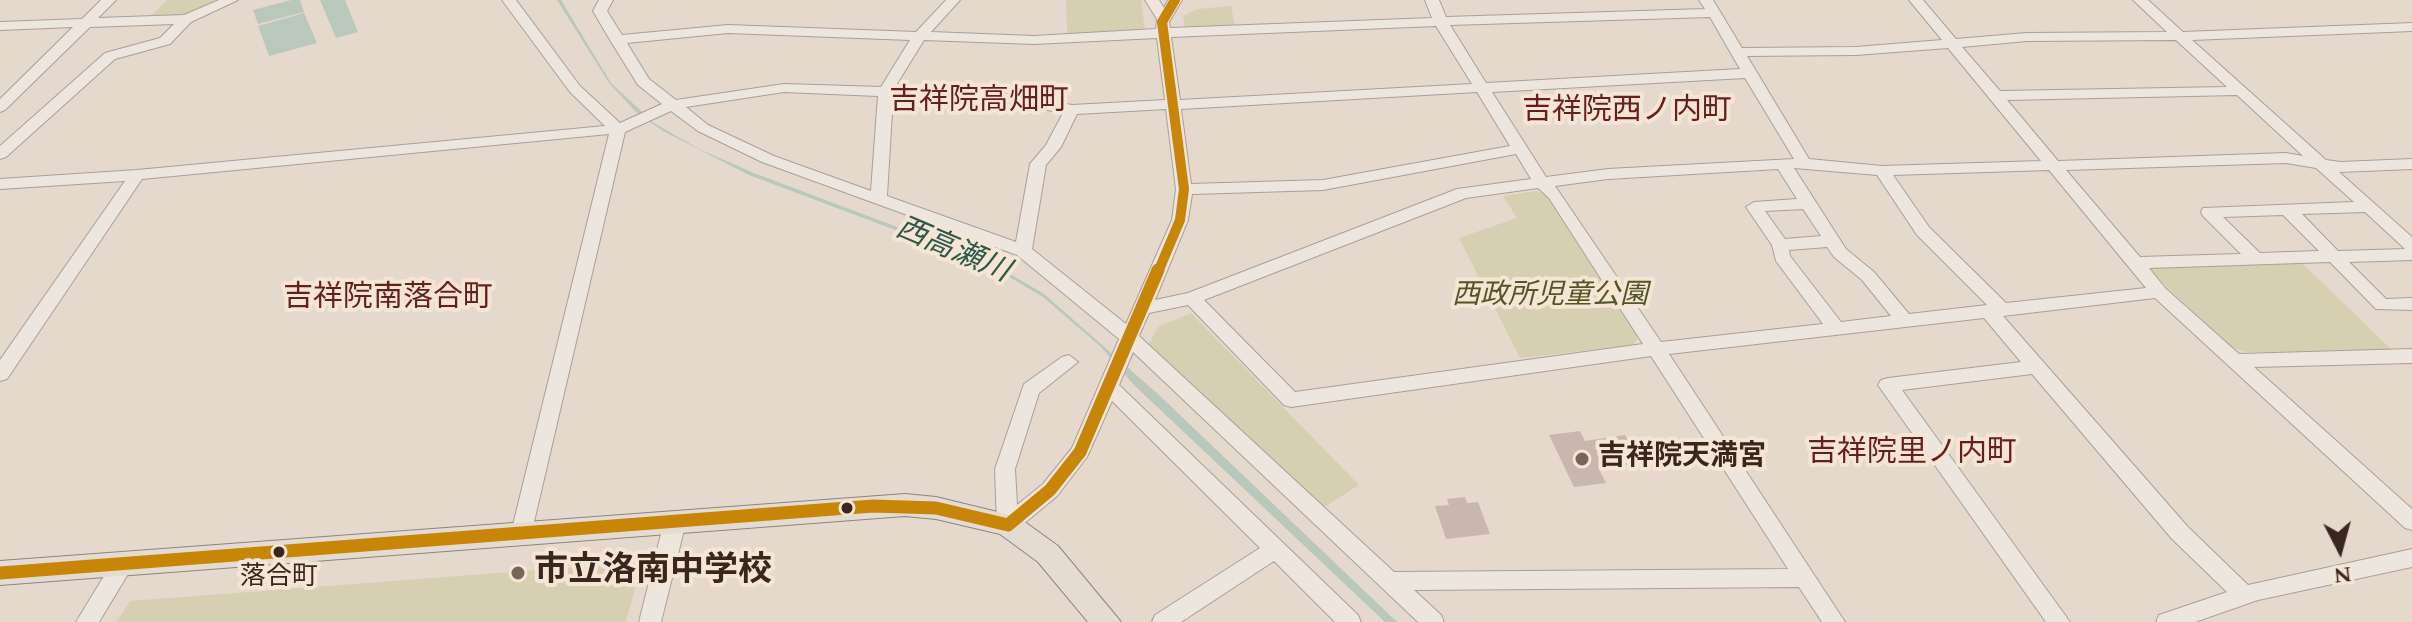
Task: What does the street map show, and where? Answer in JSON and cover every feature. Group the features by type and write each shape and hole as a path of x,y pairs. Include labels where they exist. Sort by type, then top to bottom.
{"main road":[{"path":"0,573 905,505 936,508 1008,525 1048,554 1106,622"}],"street":[{"path":"0,107 109,0"},
{"path":"0,26 186,19 231,0"},
{"path":"509,0 575,89 621,128"},
{"path":"606,0 600,11 643,82 677,112 733,145 1023,251 1107,317 1128,343 1433,622"},
{"path":"879,199 886,90 919,37 953,0"},
{"path":"1008,525 1050,490 1069,468 1110,384 1180,220 1184,189 1163,26 1152,0"},
{"path":"1163,26 1175,0"},
{"path":"1432,0 1442,24 1541,182 1555,195 1834,622"},
{"path":"1706,0 1741,52 1750,73 1804,163"},
{"path":"1916,0 2051,166 2159,292 2412,522"},
{"path":"2140,0 2412,246"},
{"path":"617,40 728,29 1034,40 1163,26 1442,24 1716,13"},
{"path":"0,154 110,56 165,41 186,19"},
{"path":"1741,52 1856,51 1949,41 2412,27"},
{"path":"0,184 137,175 621,128 669,106 784,88 990,95 1072,110 1750,73"},
{"path":"1995,96 2238,91"},
{"path":"1023,251 1038,164 1053,147 1072,110"},
{"path":"522,533 621,128"},
{"path":"1184,189 1323,185 1520,149"},
{"path":"1144,308 1192,298 1463,193 1608,174 1804,163 1882,171 2286,158 2341,167 2412,164"},
{"path":"1783,164 1831,241 1868,276 1905,321"},
{"path":"1882,171 1923,231 1995,310 2035,367 2180,533 2244,595"},
{"path":"0,374 137,175"},
{"path":"1809,203 1754,207 1780,245 1782,257 1836,328"},
{"path":"2255,258 2209,212 2367,207"},
{"path":"2288,210 2382,305 2412,304"},
{"path":"1780,245 1831,241"},
{"path":"2135,263 2412,254"},
{"path":"1192,298 1291,400 1655,349 2159,292"},
{"path":"2236,361 2412,356"},
{"path":"1008,525 1005,469 1031,389 1069,362"},
{"path":"2035,367 1888,385 2059,622"},
{"path":"1110,384 1350,622"},
{"path":"650,622 675,522"},
{"path":"1163,622 1275,549"},
{"path":"2167,622 2244,595 2412,558"},
{"path":"87,622 123,564"},
{"path":"1388,581 1804,578"}],"green space":[{"path":"167,0 221,0 183,16 152,15"},
{"path":"1066,0 1141,0 1145,29 1067,35"},
{"path":"1231,6 1235,26 1185,28 1183,16 1197,9"},
{"name":"西政所児童公園","path":"1536,191 1545,194 1638,338 1633,345 1520,358 1459,238 1517,218 1503,196"},
{"path":"2302,263 2393,351 2245,352 2233,348 2149,271 2154,266"},
{"path":"1191,313 1359,485 1320,510 1147,348 1158,327"},
{"name":"市立洛南中学校","path":"642,562 626,622 117,622 130,601"}],"shaded area":[{"path":"300,0 304,12 258,24 253,10"},
{"path":"320,0 345,0 358,32 336,38"},
{"path":"557,0 561,0 611,83 654,123 699,149 754,173 990,262 1044,294 1158,394 1397,622 1385,622 1135,386 1101,347 1043,297 991,266 749,175 663,131 637,113 609,83"},
{"path":"304,13 317,43 269,56 258,26"}],"building":[{"name":"吉祥院天満宮","path":"1580,431 1585,441 1625,435 1640,463 1599,469 1606,483 1574,487 1549,435"},
{"path":"1465,497 1467,503 1478,502 1490,534 1446,539 1435,506 1449,505 1447,499"}],"transit line":[{"path":"1008,525 1050,490 1080,452 1180,220 1184,189 1162,22 1175,0"},
{"path":"0,573 873,506 936,508 1008,525"}],"place":[{"name":"吉祥院天満宮","path":"1582,459"},
{"name":"落合町","path":"279,552"},
{"name":"市立洛南中学校","path":"518,573"}],"district":[{"name":"吉祥院高畑町","path":"979,103"},
{"name":"吉祥院西ノ内町","path":"1627,113"},
{"name":"吉祥院南落合町","path":"388,300"},
{"name":"吉祥院里ノ内町","path":"1912,455"}],"water label":[{"name":"西高瀬川","path":"952,252"}]}
